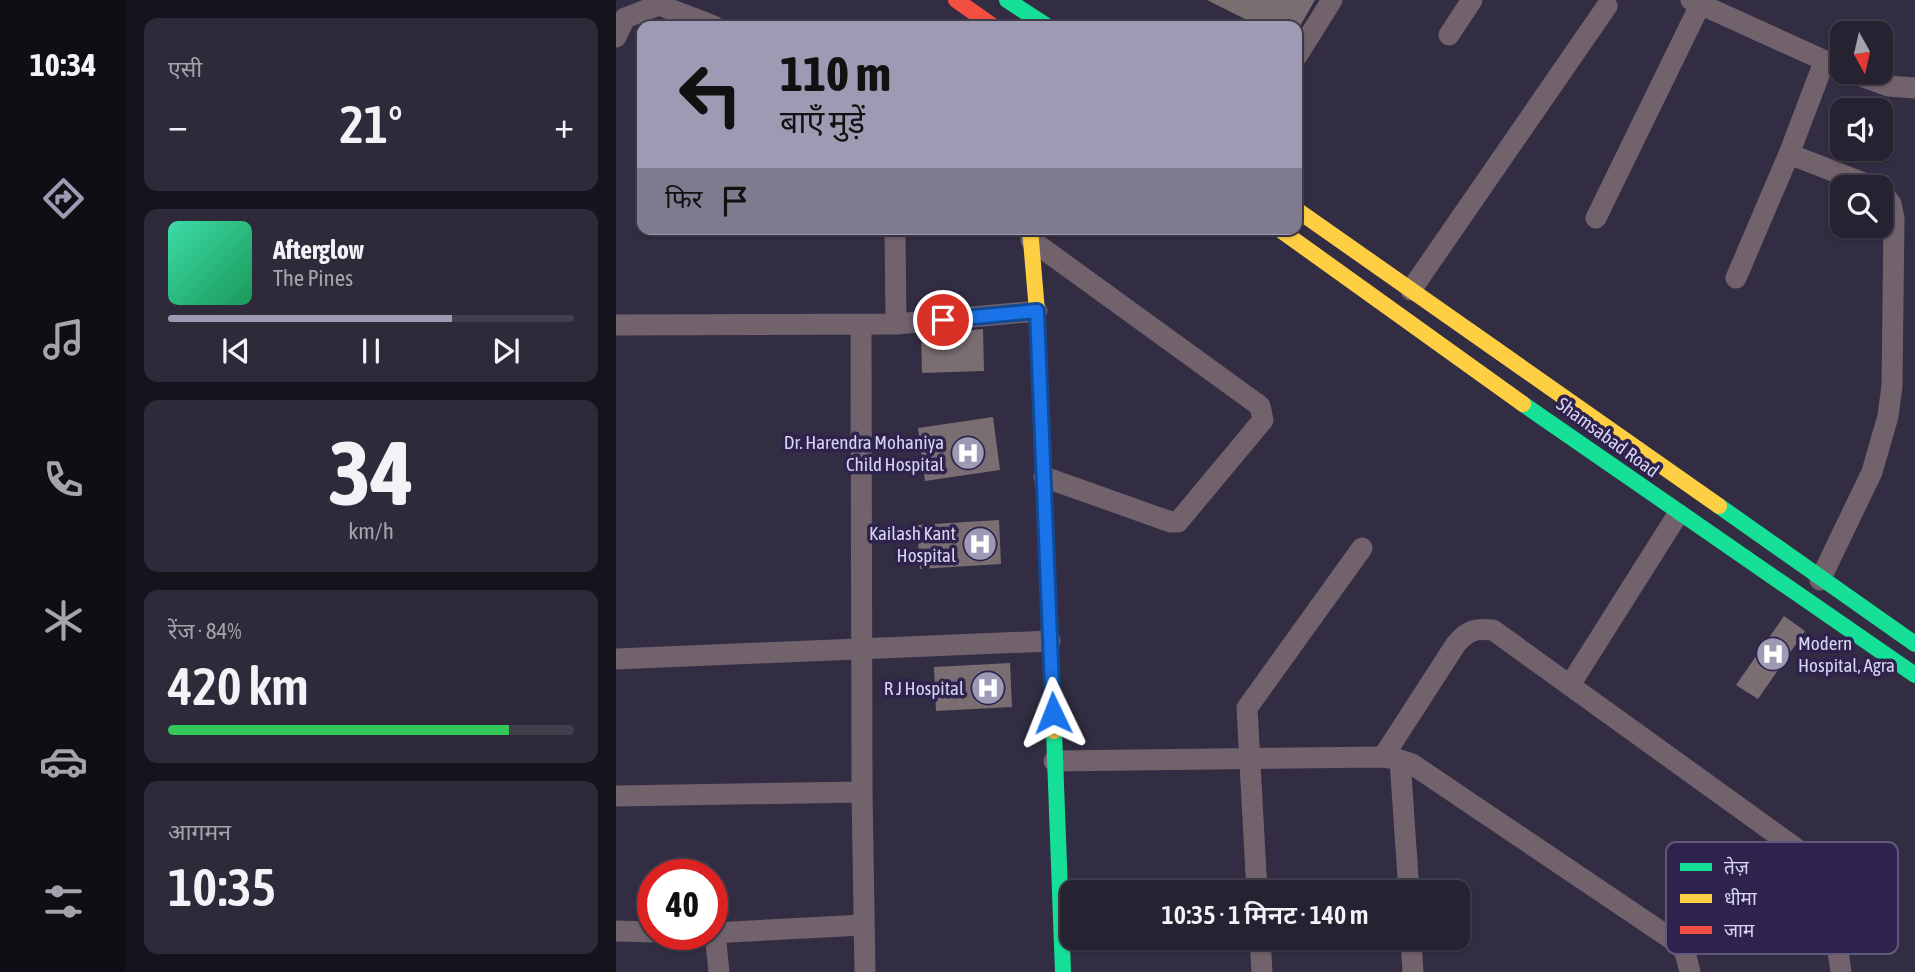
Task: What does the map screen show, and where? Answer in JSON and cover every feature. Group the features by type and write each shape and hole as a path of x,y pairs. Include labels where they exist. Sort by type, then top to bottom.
{"main road":[{"path":"956,0 986,21"},
{"path":"1007,0 1032,21"},
{"name":"Shamsabad Road","path":"1302,214 1820,580 1915,644"},
{"path":"1031,235 1044,477 1062,972"},
{"name":"Shamsabad Road","path":"1287,235 1451,355 1915,676"}],"street":[{"path":"1302,48 1332,0"},
{"path":"1449,36 1472,0"},
{"path":"1596,218 1696,2 1830,64"},
{"path":"616,37 625,18 635,6 659,5 701,21"},
{"path":"1411,290 1607,6"},
{"path":"1736,278 1789,154 1830,71"},
{"path":"1883,84 1915,88"},
{"path":"1789,154 1843,175"},
{"path":"1820,580 1872,472 1888,416 1892,386 1893,213"},
{"path":"895,235 896,324"},
{"path":"1031,235 1260,406 1264,412 1263,420 1178,522 1171,522 1044,477"},
{"path":"616,325 896,324 1037,311"},
{"path":"861,325 865,972"},
{"path":"1570,685 1678,514"},
{"path":"1256,880 1251,760 1246,719 1252,699 1362,548"},
{"path":"1407,880 1392,759 1466,632 1478,628 1493,630 1787,842"},
{"path":"616,659 1050,641"},
{"path":"1054,761 1392,759 1412,764 1666,935"},
{"path":"616,796 862,792"},
{"path":"728,932 863,925"},
{"path":"616,931 637,932"},
{"path":"716,950 719,972"},
{"path":"1261,950 1262,972"},
{"path":"1412,950 1413,972"},
{"path":"1686,954 1690,972"},
{"path":"1838,954 1841,972"}],"building":[{"path":"1207,0 1315,0 1302,23 1249,21"},
{"path":"983,329 984,371 922,373 921,335"},
{"path":"993,417 1000,470 925,481 918,428"},
{"path":"999,520 1001,564 920,569 917,525"},
{"path":"1784,616 1805,631 1758,699 1736,685"},
{"path":"1010,663 1012,707 936,711 934,667"}],"traffic: fast":[{"path":"1007,0 1039,21"},
{"path":"1523,404 1915,675"},
{"path":"1719,506 1915,644"},
{"path":"1054,731 1063,972"}],"traffic: slow":[{"path":"1302,214 1719,506"},
{"path":"1031,235 1037,311 1054,731"},
{"path":"1287,235 1523,404"}],"traffic: jam":[{"path":"956,0 986,21"}],"place":[{"name":"Dr. Harendra Mohaniya Child Hospital","path":"968,453"},
{"name":"Kailash Kant Hospital","path":"980,544"},
{"name":"Modern Hospital, Agra","path":"1773,654"},
{"name":"R J Hospital","path":"988,688"}],"route":[{"path":"943,320 1037,311 1053,713"}]}
